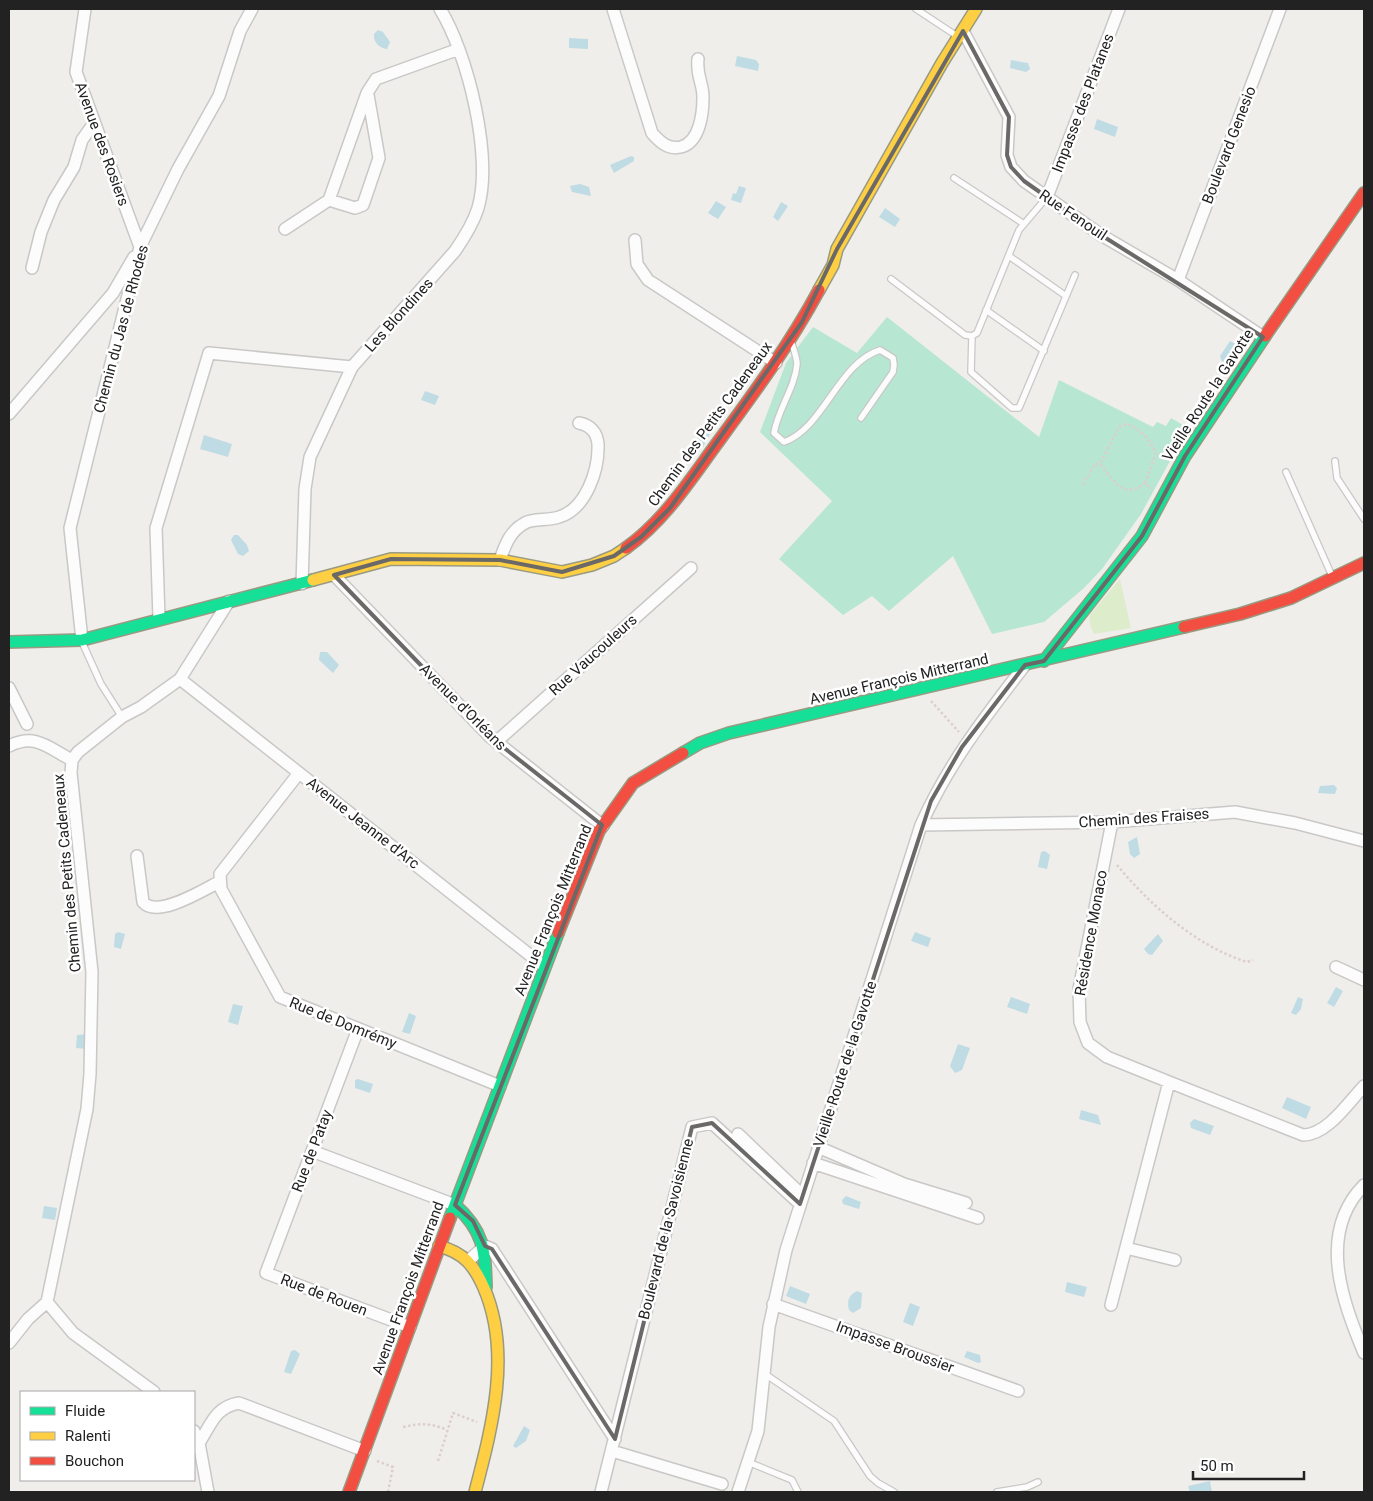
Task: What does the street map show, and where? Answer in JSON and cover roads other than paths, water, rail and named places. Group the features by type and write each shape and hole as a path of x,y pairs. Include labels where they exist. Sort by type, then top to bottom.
{"street":[{"name":"Avenue des Rosiers","path":"84,9 76,72 140,247"},
{"name":"Chemin du Jas de Rhodes","path":"82,640 70,528 140,247 178,168 219,96 240,31 252,9"},
{"name":"Les Blondines","path":"302,584 305,489 310,457 352,367 455,251 467,234 478,208 482,179 481,148 476,112 459,49 440,9"},
{"path":"613,9 652,133 660,143 674,148 687,145 695,137 700,121 703,95 696,72 698,59"},
{"name":"Chemin des Petits Cadeneaux","path":"47,1302 87,1109 91,1066 92,972 71,773 72,760 78,752 122,717 141,707 180,679 228,601 302,584 391,559 500,560 562,572 592,565 614,556 641,537 670,508 776,363 833,265 837,249 976,9"},
{"name":"Impasse des Platanes","path":"1047,197 1119,9"},
{"name":"Boulevard Genesio","path":"1178,280 1280,9"},
{"name":"Rue Fenouil","path":"961,34 1009,117 1007,155 1011,167 1024,181 1101,235 1178,280 1263,337"},
{"path":"285,229 329,200 367,92 376,79 459,49"},
{"path":"329,200 355,208 363,206 379,158 367,92"},
{"path":"32,268 41,232 54,200 76,162 82,140 94,122"},
{"name":"Vieille Route la Gavotte","path":"1044,661 1142,536 1185,456 1312,264 1364,193"},
{"path":"636,240 637,264 648,280 776,363"},
{"path":"9,414 113,293 140,247"},
{"path":"159,618 156,528 209,353 352,367"},
{"path":"500,560 508,539 527,522 558,518 577,506 592,480 598,460 597,440 593,430 587,425 579,423"},
{"name":"Avenue François Mitterrand","path":"349,1492 455,1205 577,884 603,826 633,784 700,743 729,733 1240,614 1291,598 1364,563"},
{"name":"Rue Vaucouleurs","path":"496,742 691,568"},
{"name":"Avenue d'Orléans","path":"334,575 496,742 603,826"},
{"path":"9,642 82,640 228,601"},
{"name":"Vieille Route la Gavotte","path":"1070,654 1081,616"},
{"name":"Vieille Route de la Gavotte","path":"738,1492 758,1431 773,1304 801,1200 921,825 931,801 962,747 1025,665"},
{"name":"Avenue Jeanne d'Arc","path":"180,679 545,967"},
{"path":"9,688 26,724"},
{"path":"9,746 23,740 34,740 72,760"},
{"path":"137,856 143,902 147,907 153,909 177,903 219,882 220,874 299,773"},
{"name":"Chemin des Fraises","path":"921,825 1112,822 1235,812 1295,823 1364,841"},
{"name":"Résidence Monaco","path":"1112,822 1079,989 1080,1022 1088,1043 1107,1057 1303,1135 1312,1135 1326,1126 1364,1086"},
{"name":"Rue de Domrémy","path":"219,882 221,889 280,997 500,1086"},
{"path":"1336,967 1364,980"},
{"name":"Rue de Patay","path":"266,1273 358,1029"},
{"path":"1112,1305 1169,1082"},
{"name":"Boulevard de la Savoisienne","path":"601,1492 692,1127 712,1123 801,1200"},
{"path":"738,1134 801,1200"},
{"path":"818,1147 904,1184 966,1203"},
{"path":"312,1151 455,1205 471,1218 485,1246 486,1289"},
{"path":"813,1163 978,1218"},
{"path":"1364,1185 1358,1191 1339,1229 1336,1266 1350,1319 1364,1353"},
{"path":"440,1246 460,1253 469,1260 486,1289 491,1305 498,1352 498,1374 490,1427 475,1492"},
{"path":"485,1246 492,1248 614,1439"},
{"path":"469,1260 485,1246"},
{"path":"1126,1248 1175,1260"},
{"name":"Rue de Rouen","path":"266,1273 410,1327"},
{"path":"9,1343 28,1319 47,1302 72,1333 153,1391"},
{"name":"Impasse Broussier","path":"773,1304 1018,1391"},
{"path":"199,1443 220,1410 227,1405 239,1403 365,1451"},
{"path":"195,1433 199,1443 208,1492"},
{"path":"612,1451 722,1484"}],"lane":[{"path":"916,9 961,34"},
{"path":"954,178 1024,224"},
{"path":"891,279 965,335 972,336 977,332 1019,230 1047,197"},
{"path":"1008,256 1066,296"},
{"path":"972,336 971,372 1012,408 1019,408 1022,405 1075,275"},
{"path":"986,310 1044,351"},
{"path":"790,340 797,362 794,377 776,424 774,433 779,439 784,442 792,440 811,421 863,358 880,350 893,358 893,372 861,418"},
{"path":"1335,461 1337,478 1364,519"},
{"path":"1286,472 1333,578"},
{"path":"82,640 101,684 122,717"},
{"path":"765,1374 834,1421 870,1476 894,1492"},
{"path":"748,1462 792,1480 798,1492"},
{"path":"997,1492 1027,1487 1038,1482"}],"water":[{"path":"378,30 383,32 390,42 387,49 379,46 376,42 374,34"},
{"path":"569,38 588,39 588,49 569,48"},
{"path":"737,56 756,60 759,64 758,71 735,66"},
{"path":"1011,60 1028,63 1030,69 1026,72 1010,68"},
{"path":"1097,119 1118,127 1115,137 1094,129"},
{"path":"631,156 634,157 634,161 614,173 610,165"},
{"path":"580,184 589,187 591,196 572,192 570,186"},
{"path":"739,186 746,188 741,203 731,200 733,193 736,194"},
{"path":"716,201 726,207 718,219 708,213"},
{"path":"781,202 788,206 778,221 773,217"},
{"path":"885,208 900,219 895,227 879,217"},
{"path":"1230,341 1238,345 1227,361 1222,362 1220,356"},
{"path":"425,391 439,396 435,405 421,400"},
{"path":"702,427 711,432 703,447 695,442"},
{"path":"204,435 232,444 228,457 200,449"},
{"path":"234,535 238,535 247,545 249,551 243,556 238,554 231,540"},
{"path":"320,652 327,652 339,665 333,673 319,660"},
{"path":"1334,785 1337,788 1335,794 1318,793 1320,786"},
{"path":"1137,837 1140,854 1134,858 1130,854 1128,842"},
{"path":"1045,851 1050,855 1047,869 1038,867 1041,852"},
{"path":"118,932 125,934 121,949 114,947 115,934"},
{"path":"915,932 931,938 928,947 911,941"},
{"path":"1158,934 1163,941 1152,955 1148,954 1144,949"},
{"path":"1336,987 1343,991 1334,1007 1327,1003"},
{"path":"1011,997 1030,1004 1027,1014 1007,1007"},
{"path":"1298,997 1303,999 1301,1009 1296,1015 1291,1013"},
{"path":"233,1004 243,1006 238,1025 228,1022"},
{"path":"409,1013 416,1016 410,1034 402,1032"},
{"path":"88,1034 87,1049 76,1048 77,1035"},
{"path":"958,1044 970,1048 962,1070 955,1073 950,1066"},
{"path":"358,1079 373,1084 370,1093 355,1088 355,1080"},
{"path":"1287,1097 1311,1107 1306,1119 1282,1108"},
{"path":"1081,1110 1098,1115 1101,1125 1079,1119"},
{"path":"1194,1119 1214,1126 1210,1135 1191,1128 1190,1123"},
{"path":"846,1196 861,1202 859,1209 843,1204 842,1200"},
{"path":"44,1206 57,1208 55,1220 42,1218"},
{"path":"1067,1282 1087,1287 1084,1297 1065,1292"},
{"path":"790,1286 810,1294 806,1304 786,1296"},
{"path":"857,1291 862,1293 861,1308 853,1313 849,1310 848,1302 850,1297"},
{"path":"910,1303 920,1307 913,1326 903,1322"},
{"path":"295,1350 300,1354 291,1374 284,1372 291,1351"},
{"path":"967,1351 980,1355 981,1362 978,1363 964,1357"},
{"path":"524,1426 530,1430 526,1441 516,1448 513,1446"},
{"path":"1210,1481 1212,1492 1190,1492 1188,1486"}]}
